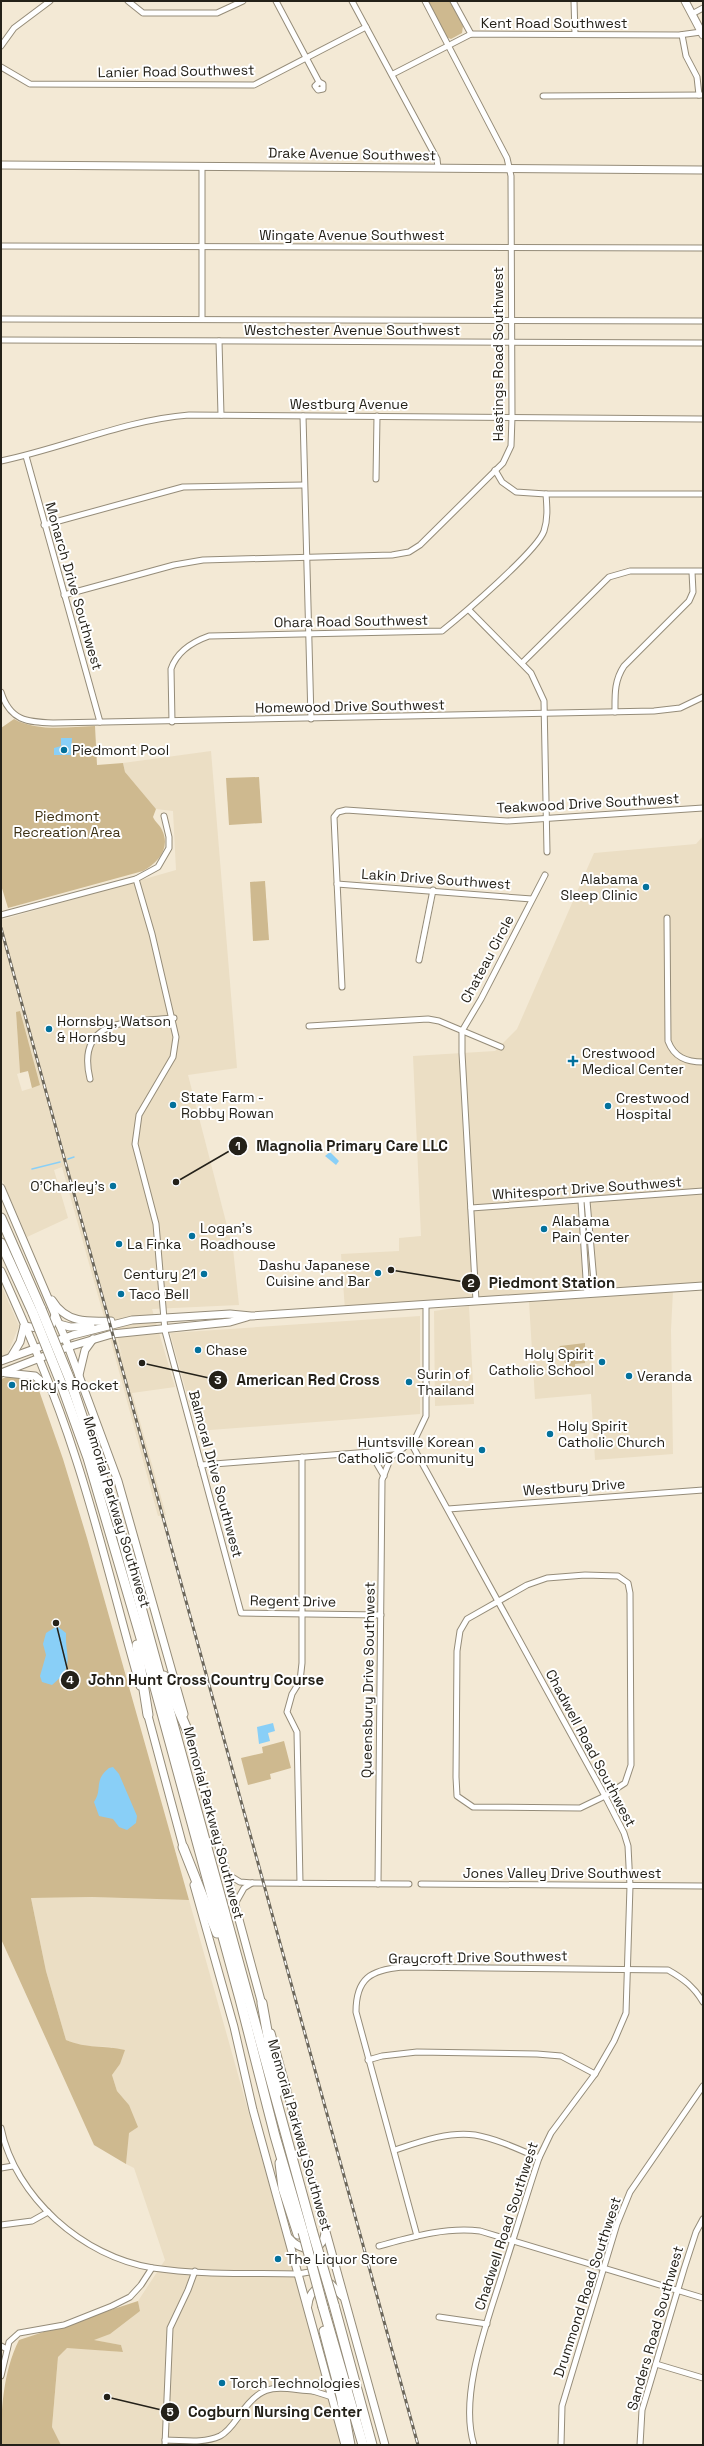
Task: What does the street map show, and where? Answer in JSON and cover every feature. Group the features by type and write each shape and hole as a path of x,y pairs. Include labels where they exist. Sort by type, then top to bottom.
{"highway":[{"name":"Memorial Parkway Southwest","path":"1,1218 37,1311 90,1465 150,1670 240,2000 275,2136 284,2188 334,2305 372,2445"},
{"name":"Memorial Parkway Southwest","path":"1,1243 37,1311 70,1380 111,1498 285,2131 304,2232"},
{"path":"130,1604 148,1714"},
{"path":"144,1620 177,1710 188,1732"},
{"path":"184,1847 215,1928 232,1984 240,2000"},
{"path":"262,2003 285,2131"},
{"path":"304,2232 341,2396 350,2445"},
{"path":"321,2308 363,2445"}],"main road":[{"path":"685,1 702,33"},
{"name":"Drake Avenue Southwest","path":"1,165 703,170"},
{"path":"1,1188 38,1278 65,1338 124,1500 385,2445"},
{"path":"1,1271 51,1389 94,1517 234,2028 253,2110 345,2445"},
{"path":"38,1278 56,1306 71,1318 94,1322 230,1314 251,1316 703,1286"},
{"path":"24,1326 44,1329 51,1326 55,1314"},
{"path":"2,1373 94,1338 112,1334 230,1322 251,1316"},
{"path":"1,1361 65,1338 132,1320"},
{"path":"59,1324 70,1327 109,1325"},
{"path":"12,1357 20,1342 24,1326"},
{"path":"79,1375 85,1350 94,1338"},
{"path":"51,1389 52,1377 59,1370 68,1368 79,1375"},
{"path":"2,1373 35,1376 51,1389"},
{"path":"288,2238 294,2245 304,2250 312,2250 320,2246 324,2240 325,2226"},
{"path":"308,2310 309,2298 316,2289 323,2285 331,2284 344,2300"}],"street":[{"path":"1,46 14,28 50,1"},
{"path":"128,1 143,13 217,13 243,1"},
{"path":"276,1 319,82"},
{"path":"352,1 393,74 437,159 438,168"},
{"name":"Hastings Road Southwest","path":"64,595 174,565 203,560 392,555 408,552 420,545 503,463 511,446 512,417 509,168 506,158 424,1"},
{"path":"453,1 471,34"},
{"path":"574,1 575,34"},
{"path":"692,14 703,8"},
{"name":"Lanier Road Southwest","path":"1,67 30,84 254,85 366,27"},
{"name":"Kent Road Southwest","path":"393,74 471,34 682,35 702,33"},
{"path":"543,96 701,95 697,78 686,56 682,35"},
{"path":"202,166 202,319"},
{"name":"Wingate Avenue Southwest","path":"1,246 703,248"},
{"name":"Westchester Avenue Southwest","path":"1,319 703,321"},
{"name":"Westchester Avenue Southwest","path":"1,340 703,343"},
{"path":"219,341 220,415"},
{"name":"Westburg Avenue","path":"1,461 26,456 169,416 220,415 703,419"},
{"path":"303,416 311,719"},
{"path":"376,479 377,416"},
{"name":"Monarch Drive Southwest","path":"26,456 100,722"},
{"path":"495,470 505,485 516,492 546,494 703,494"},
{"path":"44,525 183,487 304,485"},
{"name":"Ohara Road Southwest","path":"172,722 171,669 174,661 193,641 209,636 442,631 469,610 532,548 544,532 547,516 546,494"},
{"path":"522,663 610,577 630,571 703,571"},
{"path":"615,712 615,690 618,675 624,666 689,601 693,592 692,572"},
{"path":"469,610 531,673 544,701 547,852"},
{"name":"Homewood Drive Southwest","path":"1,692 10,711 18,719 34,723 172,722 669,710 680,708 703,697"},
{"name":"Teakwood Drive Southwest","path":"342,987 334,817 338,812 346,810 506,821 703,808"},
{"path":"1,915 136,879 158,867 165,858 169,837 164,816"},
{"name":"Chateau Circle","path":"462,1031 481,999 545,875"},
{"name":"Balmoral Drive Southwest","path":"136,879 174,1018 176,1036 173,1057 139,1115 135,1138 156,1224 165,1328 241,1613"},
{"name":"Lakin Drive Southwest","path":"337,884 433,890 532,899"},
{"path":"418,960 433,890"},
{"path":"667,918 668,1041 671,1049 686,1061 703,1062"},
{"path":"90,1079 88,1054 91,1043 99,1032 120,1023 174,1018"},
{"path":"309,1026 428,1019 439,1021 501,1047"},
{"path":"462,1031 462,1057 476,1301"},
{"name":"Whitesport Drive Southwest","path":"471,1208 703,1191"},
{"path":"587,1200 595,1294"},
{"path":"581,1201 587,1294"},
{"path":"370,1452 391,1457 411,1442 422,1427 427,1410 426,1304"},
{"name":"Chadwell Road Southwest","path":"411,1442 605,1796 624,1833 628,1846 630,1886 629,1969 626,2012 614,2041 595,2074 551,2133 539,2158 487,2324 474,2376 470,2405 470,2433 474,2445"},
{"path":"202,1465 370,1452 403,1448"},
{"path":"370,1452 384,1476"},
{"path":"300,1884 297,1732 287,1712 287,1706 300,1681 303,1614 302,1457"},
{"name":"Queensbury Drive Southwest","path":"378,1884 384,1476 391,1457"},
{"name":"Westbury Drive","path":"448,1509 703,1490"},
{"path":"585,1575 618,1576 628,1583 630,1592 631,1765 625,1783 605,1796 580,1808 520,1808 473,1807 458,1796 456,1651 460,1630 467,1619 498,1600 527,1585 547,1578 585,1575"},
{"name":"Regent Drive","path":"241,1613 381,1615"},
{"path":"227,1874 240,1882 252,1883 409,1884"},
{"path":"235,1904 244,1888 252,1883"},
{"name":"Jones Valley Drive Southwest","path":"421,1884 703,1886"},
{"name":"Graycroft Drive Southwest","path":"417,2236 395,2150 368,2060 356,2012 356,1998 368,1976 384,1969 402,1967 668,1970 688,1983 697,1991 703,2002"},
{"path":"368,2060 382,2056 417,2052 537,2054 561,2056 595,2074"},
{"name":"Drummond Road Southwest","path":"560,2445 562,2406 604,2269 630,2192 703,2086"},
{"path":"1,2128 13,2166 48,2212 84,2240 126,2261 152,2268 195,2271 298,2274 336,2266"},
{"path":"395,2150 450,2135 474,2135 500,2142 539,2158"},
{"path":"1,2168 13,2166"},
{"path":"1,2225 32,2221 48,2212"},
{"name":"Sanders Road Southwest","path":"640,2445 642,2410 696,2232 703,2219"},
{"path":"379,2246 417,2236 466,2230 513,2241 703,2298"},
{"path":"1,2376 9,2342 19,2334 64,2325 130,2297 142,2285 152,2268"},
{"path":"195,2271 188,2290 170,2328 165,2442 191,2442 211,2439 222,2435 234,2422 251,2398 261,2392 274,2388 313,2391 332,2397"},
{"path":"439,2317 487,2324"},
{"path":"1,2346 7,2349"},
{"path":"656,2364 703,2378"},
{"path":"313,2391 326,2377"}],"shaded area":[{"path":"211,751 237,1068 188,1075 233,1249 239,1305 152,1309 175,1387 132,1393 166,1515 158,1516 110,1338 116,1337 123,1360 112,1317 104,1317 62,1167 54,1170 68,1218 27,1237 1,1177 1,920 176,870 173,811 156,809 125,772 123,763","holes":["16,1013 32,1088 22,1091 17,1074 20,1073"]},
{"path":"703,836 703,1289 673,1291 671,1330 673,1454 595,1460 591,1394 535,1399 529,1302 654,1293 345,1310 341,1254 399,1251 399,1238 421,1236 413,1056 495,1051 517,1029 594,853 696,844"},
{"path":"1,1285 19,1326 7,1355 1,1357"},
{"path":"469,1306 474,1404 435,1406 434,1311"},
{"path":"420,1316 420,1414 197,1431 170,1333"},
{"path":"92,1897 189,1900 342,2445 178,2443 172,2445 61,2445 52,2427 58,2357 67,2347 123,2352 121,2345 93,2340 140,2311 138,2301 165,2260 134,2168 126,2164 129,2105 117,2091 112,2075 120,2064 112,2047 81,2046 66,2040 46,1971 31,1898"}],"green space":[{"path":"427,1 450,1 463,26 462,33 451,39 446,37"},
{"name":"Piedmont Recreation Area","path":"14,719 33,726 53,728 95,726 97,765 123,763 125,772 156,809 153,817 162,830 165,843 162,854 154,864 143,871 8,908 1,885 1,728"},
{"path":"259,777 262,823 229,825 226,778"},
{"path":"265,881 269,940 253,941 250,882"},
{"path":"20,1011 40,1085 32,1088 28,1071 20,1073 16,1012"},
{"path":"585,1343 585,1363 575,1364 575,1367 567,1368 564,1360 558,1359 557,1350 560,1346"},
{"path":"10,1376 35,1379 63,1459 87,1538 189,1900 92,1897 31,1898 46,1971 66,2040 81,2045 125,2050 120,2064 112,2075 117,2091 129,2105 138,2127 129,2133 126,2164 94,2145 1,1939 1,1379"},
{"path":"284,1741 291,1768 270,1774 271,1779 248,1785 241,1758 263,1753 262,1747"},
{"path":"138,2301 140,2311 110,2334 94,2340 121,2345 123,2352 67,2348 58,2357 52,2427 61,2445 1,2445 2,2405 6,2378 9,2365 19,2340"}],"water":[{"path":"61,738 72,738 71,755 54,755 54,748 61,746"},
{"path":"330,1152 339,1161 336,1165 325,1156"},
{"path":"57,1626 66,1633 68,1661 64,1672 52,1685 42,1682 40,1676 46,1655 43,1644 46,1633"},
{"path":"273,1723 275,1731 268,1733 270,1741 259,1744 257,1727"},
{"path":"113,1767 119,1774 137,1816 136,1823 127,1830 119,1827 113,1819 99,1816 94,1802 97,1797 101,1777 109,1768"}],"waterway":[{"path":"68,1159 74,1157"},
{"path":"32,1169 60,1162"}],"railway":[{"path":"1,928 418,2445"}],"place":[{"name":"Piedmont Pool","path":"64,750"},
{"name":"Alabama Sleep Clinic","path":"646,887"},
{"name":"Hornsby, Watson & Hornsby","path":"49,1029"},
{"name":"Crestwood Medical Center","path":"573,1061"},
{"name":"State Farm - Robby Rowan","path":"173,1105"},
{"name":"Crestwood Hospital","path":"608,1106"},
{"name":"Magnolia Primary Care LLC","path":"176,1182"},
{"name":"O'Charley's","path":"113,1186"},
{"name":"Alabama Pain Center","path":"544,1229"},
{"name":"Logan's Roadhouse","path":"192,1236"},
{"name":"La Finka","path":"119,1244"},
{"name":"Piedmont Station","path":"391,1270"},
{"name":"Dashu Japanese Cuisine and Bar","path":"378,1273"},
{"name":"Century 21","path":"204,1274"},
{"name":"Taco Bell","path":"121,1294"},
{"name":"Chase","path":"198,1350"},
{"name":"Holy Spirit Catholic School","path":"602,1362"},
{"name":"American Red Cross","path":"142,1363"},
{"name":"Veranda","path":"629,1376"},
{"name":"Surin of Thailand","path":"409,1382"},
{"name":"Ricky's Rocket","path":"12,1385"},
{"name":"Holy Spirit Catholic Church","path":"550,1434"},
{"name":"Huntsville Korean Catholic Community","path":"482,1450"},
{"name":"John Hunt Cross Country Course","path":"56,1623"},
{"name":"The Liquor Store","path":"278,2259"},
{"name":"Torch Technologies","path":"222,2383"},
{"name":"Cogburn Nursing Center","path":"107,2397"}]}
